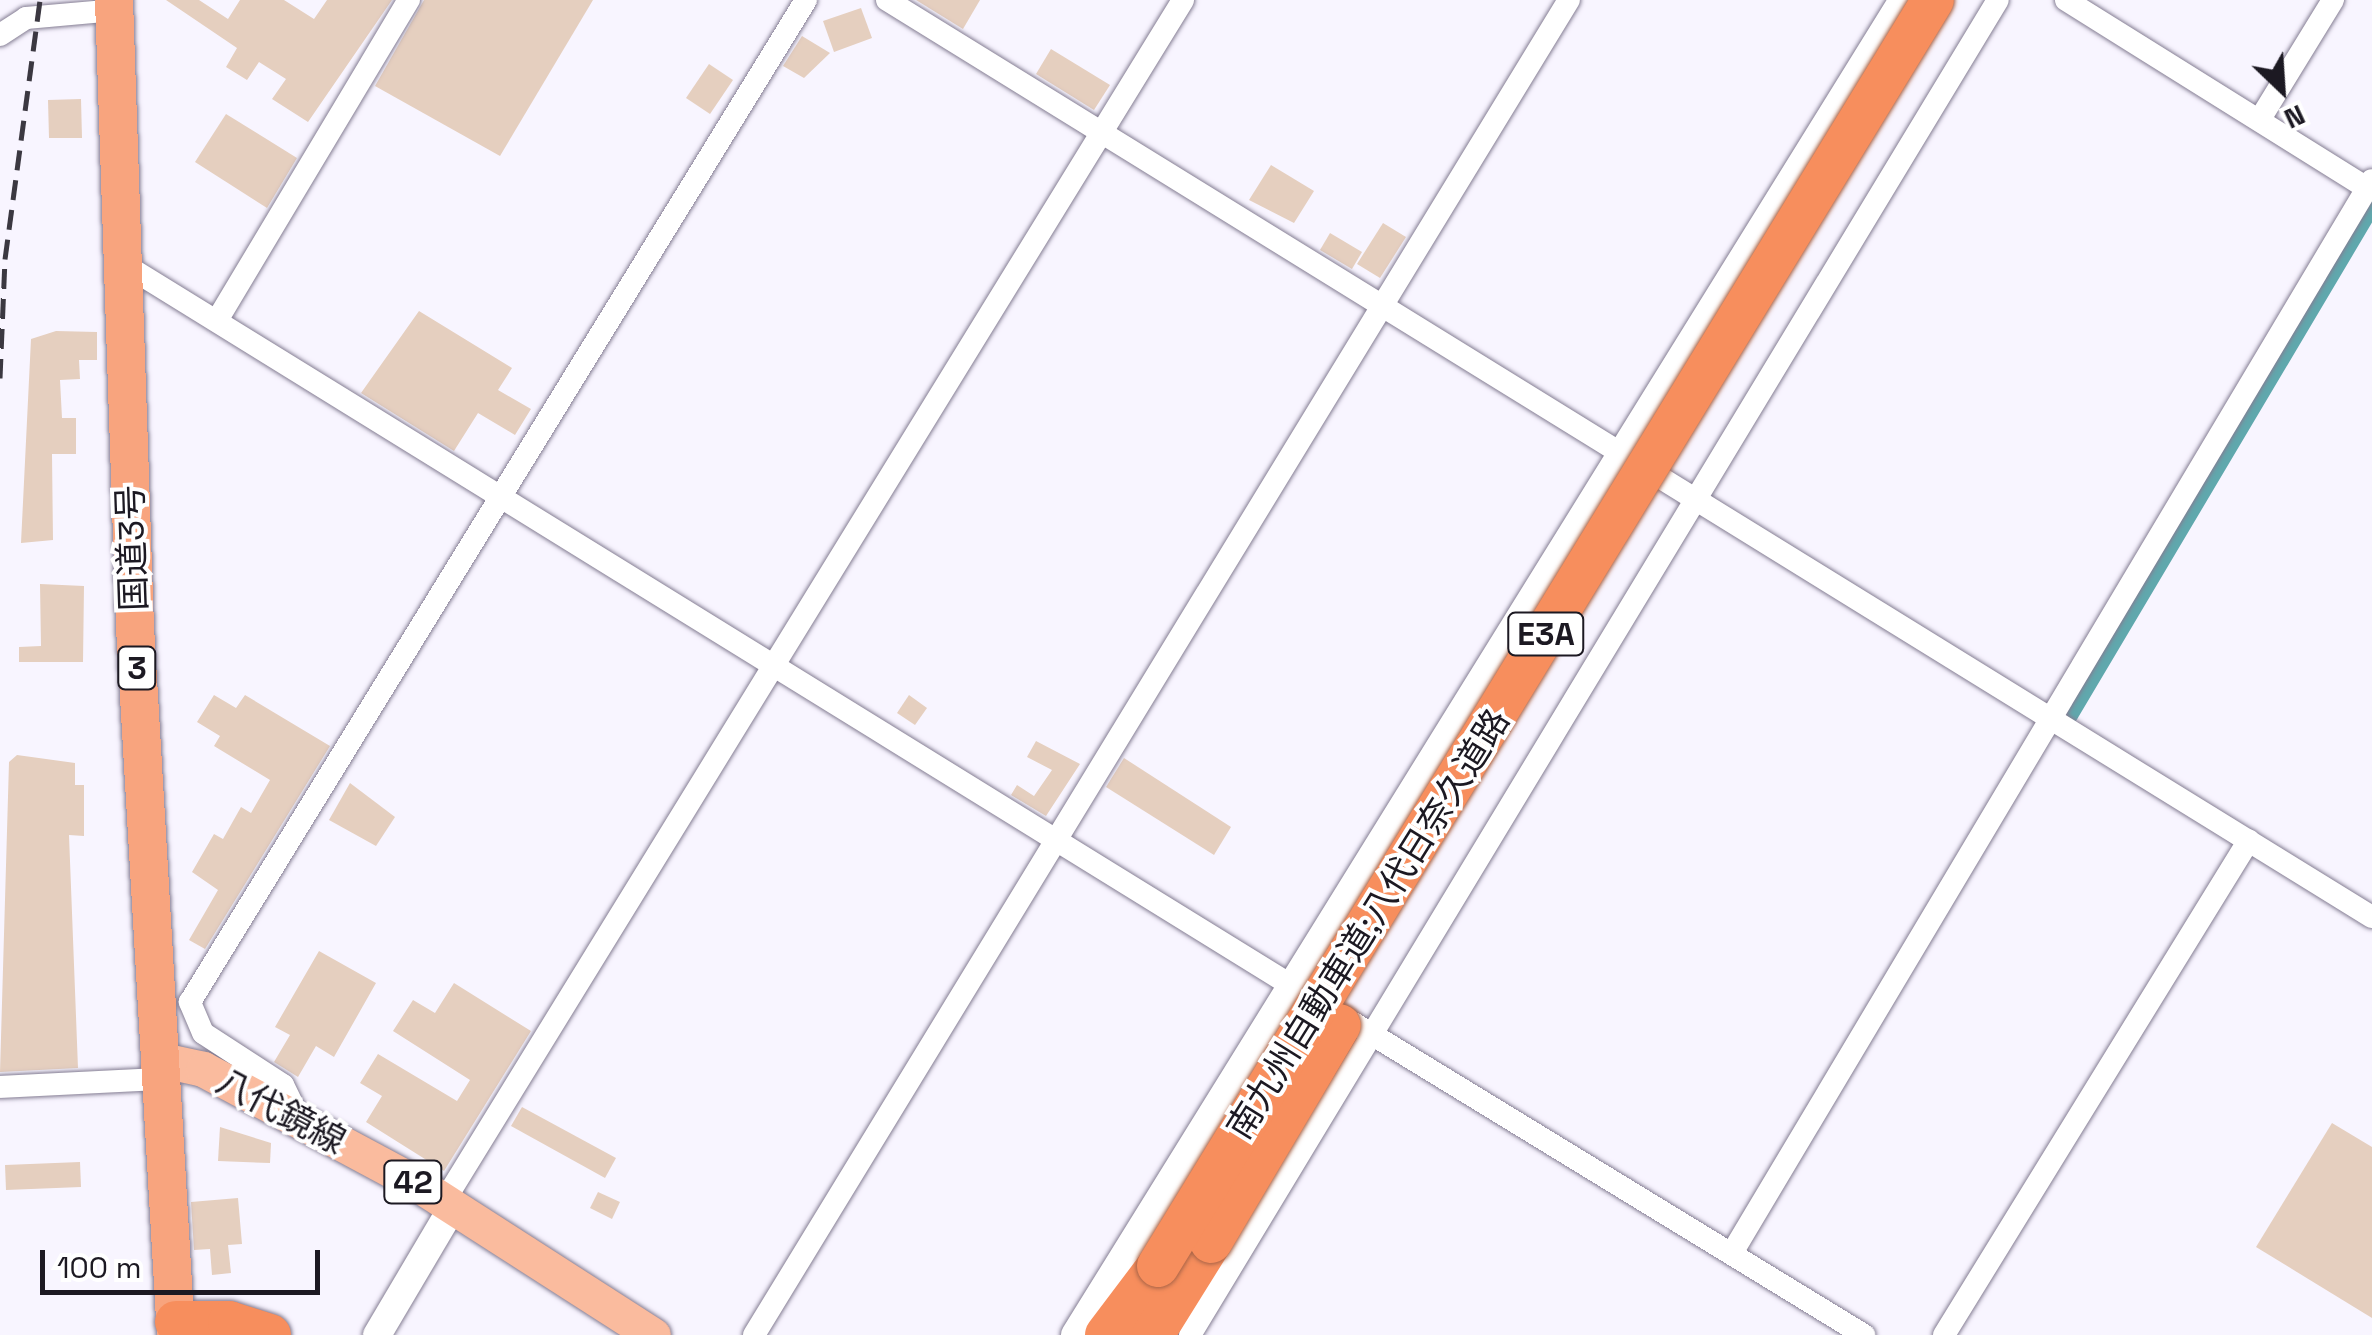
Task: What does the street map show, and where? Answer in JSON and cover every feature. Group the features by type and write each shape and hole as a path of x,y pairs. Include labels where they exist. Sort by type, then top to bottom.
{"highway":[{"name":"南九州自動車道;八代日奈久道路","path":"1116,1335 1932,0"},
{"name":"南九州自動車道;八代日奈久道路","path":"1152,1335 1211,1242 1946,0"},
{"name":"国道3号","path":"114,5 158,1069 176,1328"},
{"path":"1166,1335 1211,1242"},
{"path":"1106,1335 1158,1266"},
{"path":"176,1328 230,1322 270,1335"}],"main road":[{"name":"八代鏡線","path":"158,1069 203,1070 301,1122 452,1208 654,1335"}],"street":[{"path":"219,318 409,0"},
{"path":"301,1122 283,1084 203,1033 190,1002 500,492 806,0"},
{"path":"886,0 1626,451 2372,916"},
{"path":"377,1335 452,1208 451,1190 775,670 1182,0"},
{"path":"754,1335 1381,301 1569,0"},
{"path":"1074,1335 1297,989 1903,0"},
{"path":"1190,1335 1366,1030 1998,0"},
{"path":"1740,1258 2047,715 2369,184 2066,0"},
{"path":"2260,119 2333,0"},
{"path":"1,41 26,18 114,5"},
{"path":"122,263 219,318 500,492 775,670 1056,838 1864,1335"},
{"path":"1944,1335 2249,840"},
{"path":"0,1087 158,1069"}],"building":[{"path":"166,0 199,0 228,19 240,0 284,0 314,19 327,0 392,0 308,122 272,99 286,79 259,62 247,80 226,67 237,48"},
{"path":"424,0 593,0 500,156 375,86"},
{"path":"916,0 980,0 963,29"},
{"path":"861,8 872,38 834,52 823,21"},
{"path":"802,36 830,53 804,78 783,66"},
{"path":"1051,49 1110,85 1094,110 1036,74"},
{"path":"709,64 733,80 710,114 686,98"},
{"path":"81,99 82,138 49,138 48,100"},
{"path":"226,114 297,158 267,208 195,162"},
{"path":"1271,165 1314,191 1294,223 1249,200"},
{"path":"1383,223 1406,237 1380,278 1357,264"},
{"path":"1330,233 1362,252 1352,269 1320,250"},
{"path":"419,311 512,368 498,390 531,409 515,435 478,413 454,451 361,393"},
{"path":"56,331 97,332 97,360 79,360 80,379 60,380 62,418 76,418 76,454 52,454 53,540 21,543 31,339"},
{"path":"40,584 84,586 83,662 19,662 19,647 41,646"},
{"path":"214,695 236,708 245,695 330,746 205,949 189,940 218,890 192,872 214,834 223,839 241,807 251,813 270,780 214,746 220,736 197,722"},
{"path":"909,695 927,708 915,725 897,713"},
{"path":"1036,741 1080,764 1046,816 1011,795 1017,785 1034,796 1052,770 1027,757"},
{"path":"17,755 75,763 75,785 84,785 84,836 69,835 78,1068 0,1072 9,762"},
{"path":"1124,758 1231,827 1214,855 1106,787"},
{"path":"350,783 395,817 376,846 329,820"},
{"path":"319,951 376,983 334,1057 316,1046 298,1077 274,1062 290,1035 275,1027"},
{"path":"454,983 531,1031 444,1171 366,1122 382,1096 360,1083 378,1054 457,1101 470,1080 393,1031 413,1000 435,1013"},
{"path":"522,1107 616,1158 605,1178 511,1126"},
{"path":"2332,1123 2372,1147 2372,1318 2256,1247"},
{"path":"220,1127 271,1143 270,1163 218,1161"},
{"path":"80,1162 81,1187 6,1190 5,1165"},
{"path":"598,1192 620,1202 612,1219 590,1208"},
{"path":"238,1198 242,1244 228,1245 231,1273 212,1275 210,1249 194,1250 191,1202"}],"waterway":[{"path":"2068,715 2372,203"}],"railway":[{"path":"0,378 5,259 40,0"}]}
